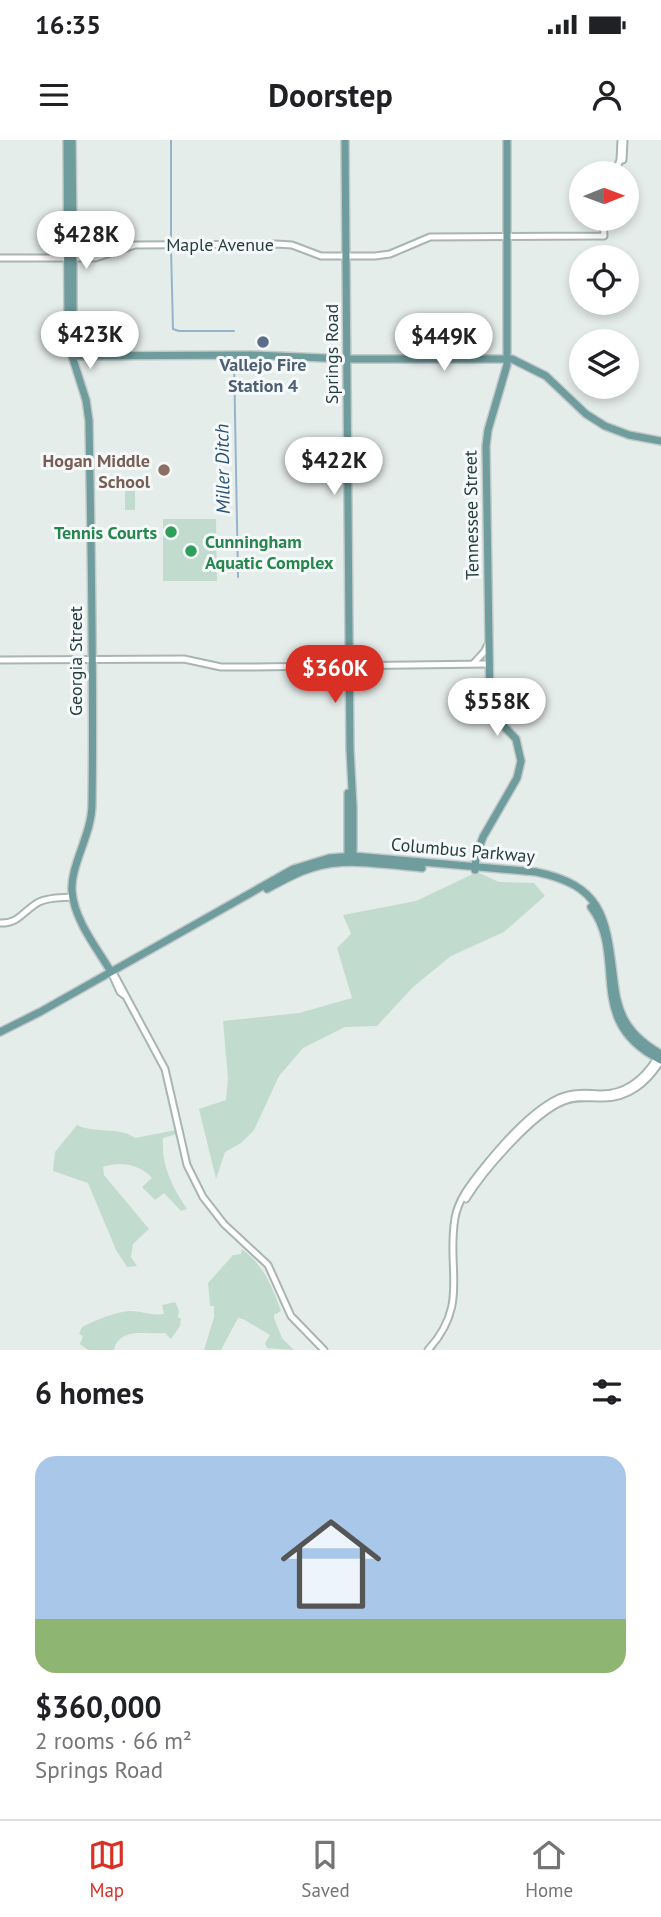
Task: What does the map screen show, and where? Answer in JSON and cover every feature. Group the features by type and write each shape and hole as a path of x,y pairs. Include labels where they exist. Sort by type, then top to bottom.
{"main road":[{"name":"Georgia Street","path":"66,140 71,258"},
{"name":"Georgia Street","path":"72,140 68,327 72,356 86,400 89,421 92,813 72,881 72,897"},
{"name":"Springs Road","path":"345,140 350,859"},
{"name":"Tennessee Street","path":"475,869 481,841 517,778 522,761 516,739 496,718 491,708 488,664 486,439 508,360 507,140"},
{"path":"72,356 261,355 347,359 512,359 546,376 586,414 605,426 661,442"},
{"name":"Columbus Parkway","path":"0,1035 241,899 312,868 350,859 551,875 571,883 584,893 600,912 607,927 615,992 622,1015 641,1041 660,1056"},
{"path":"72,897 75,908 111,972"}],"street":[{"path":"620,161 622,140"},
{"name":"Maple Avenue","path":"0,258 94,258 127,246 288,244 321,256 346,257 390,254 430,237 604,236 604,231"},
{"path":"473,664 488,643"},
{"path":"0,660 191,659 221,667 488,664"},
{"path":"349,689 358,674 368,666"},
{"path":"0,923 14,922 32,906 43,901 72,897"},
{"path":"111,972 165,1069 187,1165 204,1197 219,1219 268,1265 291,1316 324,1350"},
{"path":"428,1350 445,1327 453,1304 454,1228 459,1205 476,1177 504,1144 543,1108 558,1098 572,1094 606,1094 622,1090 643,1077 660,1056"}],"green space":[{"path":"125,491 135,491 135,510 125,510"},
{"path":"163,519 216,519 217,581 163,581"},
{"path":"477,872 499,882 534,883 545,896 504,932 451,956 413,987 377,1026 345,1027 303,1048 279,1076 254,1130 241,1143 225,1152 216,1179 199,1109 226,1100 228,1078 223,1021 299,1013 352,998 337,948 351,934 343,915 416,901"},
{"path":"77,1125 121,1132 135,1138 176,1130 177,1134 163,1138 164,1157 172,1184 187,1209 181,1211 164,1193 155,1200 142,1187 152,1178 135,1167 116,1164 103,1167 104,1175 149,1229 133,1244 131,1257 137,1266 127,1267 116,1250 88,1183 53,1171 55,1152"},
{"path":"242,1249 262,1269 271,1285 281,1311 274,1315 274,1318 282,1338 294,1350 267,1348 265,1343 270,1335 238,1318 221,1350 204,1350 214,1317 208,1283 233,1255 241,1254"},
{"path":"175,1302 179,1310 178,1317 181,1319 180,1326 171,1339 165,1333 135,1333 117,1342 114,1350 88,1350 80,1344 83,1336 79,1334 82,1327 93,1322 130,1311 164,1314 162,1305"}],"waterway":[{"name":"Miller Ditch","path":"171,140 171,242"},
{"name":"Miller Ditch","path":"171,248 173,329 234,331"},
{"name":"Miller Ditch","path":"234,360 238,577"}],"place":[{"name":"Vallejo Fire Station 4","path":"263,342"},
{"name":"Hogan Middle School","path":"164,470"},
{"name":"Tennis Courts","path":"171,532"},
{"name":"Cunningham Aquatic Complex","path":"191,551"}]}
